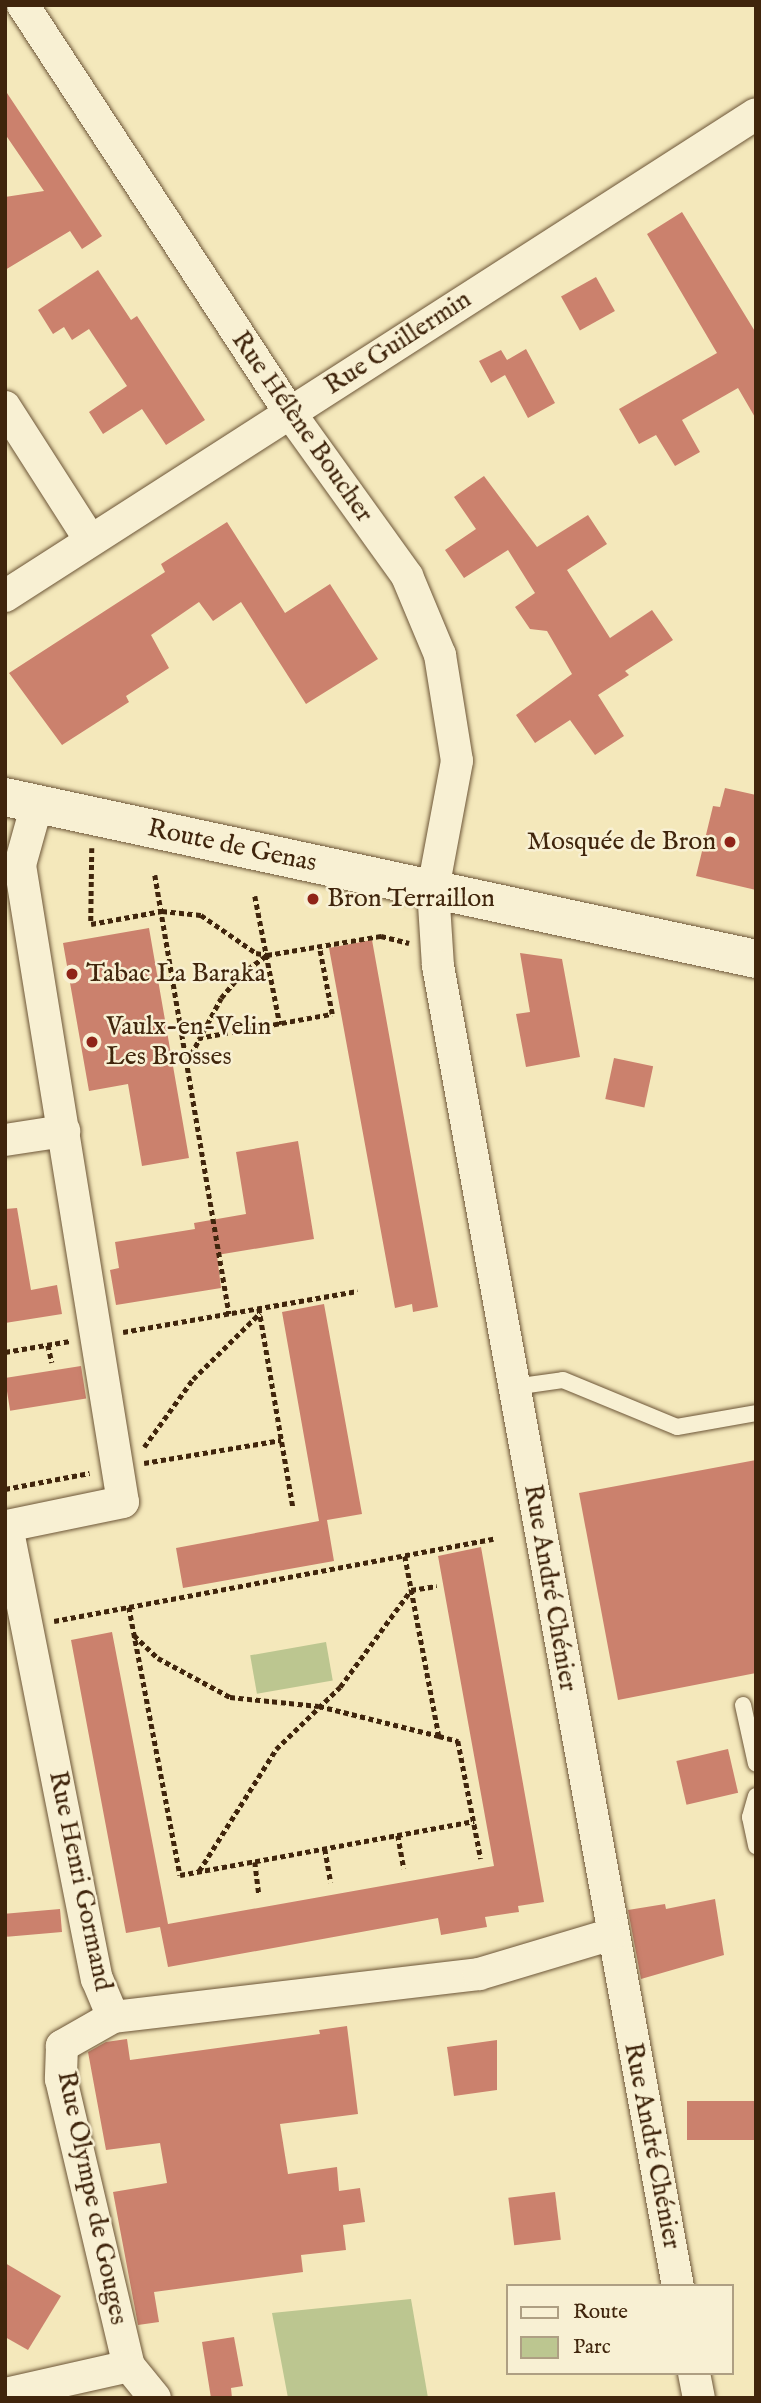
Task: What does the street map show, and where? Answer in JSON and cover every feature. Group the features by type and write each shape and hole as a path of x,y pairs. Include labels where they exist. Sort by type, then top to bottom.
{"main road":[{"name":"Route de Genas","path":"21,801 756,959"}],"street":[{"name":"Rue Hélène Boucher","path":"23,5 290,413 407,576 440,655 457,761 433,889"},
{"name":"Rue Guillermin","path":"5,596 756,114"},
{"path":"5,407 90,540"},
{"name":"Route de Genas","path":"21,801 20,865 124,1503"},
{"name":"Rue André Chénier","path":"433,889 437,951 612,1934 678,2284"},
{"path":"5,1140 64,1131"},
{"name":"Rue Henri Gormand","path":"124,1503 7,1527 97,1979 113,2017 479,1974 612,1934"},
{"name":"Rue Olympe de Gouges","path":"113,2017 62,2046 61,2079 129,2366 155,2398"},
{"path":"5,2394 129,2366"},
{"path":"694,2375 699,2398"}],"lane":[{"path":"514,1387 564,1380 677,1427 756,1413"},
{"path":"743,1705 756,1764"},
{"path":"756,1796 750,1817 756,1846"}],"path":[{"path":"98,817 89,862 91,924 162,911 201,915 256,953 267,955 381,936 437,951"},
{"path":"155,875 229,1314"},
{"path":"255,896 279,1025"},
{"path":"198,1038 332,1014 319,946"},
{"path":"187,1062 198,1038 241,974 267,955"},
{"path":"5,1352 259,1311 357,1291"},
{"path":"133,1465 193,1379 259,1311"},
{"path":"259,1311 293,1507"},
{"path":"48,1345 52,1363"},
{"path":"27,1626 493,1539"},
{"path":"405,1556 439,1735"},
{"path":"198,1872 276,1749 340,1687 411,1590 437,1586"},
{"path":"129,1607 180,1875 474,1821"},
{"path":"134,1635 158,1658 230,1697 318,1706 458,1741 481,1859"},
{"path":"398,1835 404,1868"},
{"path":"325,1849 331,1882"},
{"path":"255,1862 259,1894"}],"green space":[{"path":"326,1642 333,1680 257,1694 250,1655"},
{"path":"411,2299 428,2398 288,2398 272,2313"}],"building":[{"path":"5,90 102,236 82,249 70,231 5,270 5,197 44,191 5,134"},
{"path":"682,212 756,333 756,419 738,388 682,420 700,452 675,466 656,435 639,444 619,409 717,353 647,234"},
{"path":"98,270 131,320 137,316 205,420 166,445 142,409 103,434 89,412 127,386 89,329 72,340 64,327 53,334 38,310"},
{"path":"596,277 615,311 580,331 561,296"},
{"path":"526,349 555,403 528,418 505,375 491,383 479,361 501,350 507,360"},
{"path":"484,476 537,547 588,515 607,544 567,570 610,638 652,610 673,640 625,671 629,675 598,695 624,736 595,755 570,720 535,743 516,715 572,674 547,631 530,629 515,607 535,593 508,550 464,578 445,550 476,529 454,497"},
{"path":"227,522 285,613 330,584 378,659 306,704 241,602 213,621 199,602 151,635 169,668 126,696 129,702 62,745 9,673 165,572 161,564"},
{"name":"Mosquée de Bron","path":"725,788 756,795 756,890 696,876 713,806 720,807"},
{"path":"149,928 189,1158 142,1166 128,1084 89,1091 63,943"},
{"path":"372,940 438,1307 413,1312 412,1304 395,1308 329,948"},
{"path":"520,953 562,959 580,1057 526,1067 516,1014 530,1012"},
{"path":"614,1058 653,1066 644,1107 605,1099"},
{"path":"298,1141 314,1239 217,1255 221,1288 116,1305 110,1270 119,1268 115,1242 195,1229 194,1223 246,1214 236,1152"},
{"path":"17,1208 31,1290 57,1285 62,1314 5,1323 5,1209"},
{"path":"324,1304 362,1514 327,1520 334,1561 183,1588 176,1548 319,1521 282,1312"},
{"path":"81,1366 86,1399 10,1411 5,1378"},
{"path":"756,1460 756,1673 618,1700 579,1493"},
{"path":"481,1547 544,1902 518,1906 519,1912 485,1917 487,1927 441,1935 438,1918 168,1967 160,1927 126,1933 71,1640 112,1632 168,1924 494,1866 438,1556"},
{"path":"728,1749 738,1793 686,1805 676,1761"},
{"path":"715,1899 724,1955 641,1979 628,1910 665,1904 666,1909"},
{"path":"60,1909 62,1932 7,1937 5,1914"},
{"path":"347,2026 358,2114 280,2124 288,2174 337,2167 339,2191 360,2188 365,2222 343,2225 346,2250 301,2255 303,2272 154,2292 159,2322 138,2325 113,2192 167,2183 160,2143 106,2150 88,2052 106,2042 127,2039 130,2060 320,2034 319,2030"},
{"path":"497,2040 497,2090 454,2096 447,2047"},
{"path":"687,2101 756,2101 756,2140 687,2140"},
{"path":"555,2192 561,2240 514,2245 508,2198"},
{"path":"5,2263 61,2296 28,2350 5,2337"},
{"path":"234,2337 243,2386 231,2388 232,2398 211,2398 202,2342"}],"place":[{"name":"Mosquée de Bron","path":"730,842"},
{"name":"Bron Terraillon","path":"313,899"},
{"name":"Tabac La Baraka","path":"72,974"},
{"name":"Vaulx-en-Velin Les Brosses","path":"92,1042"}]}
